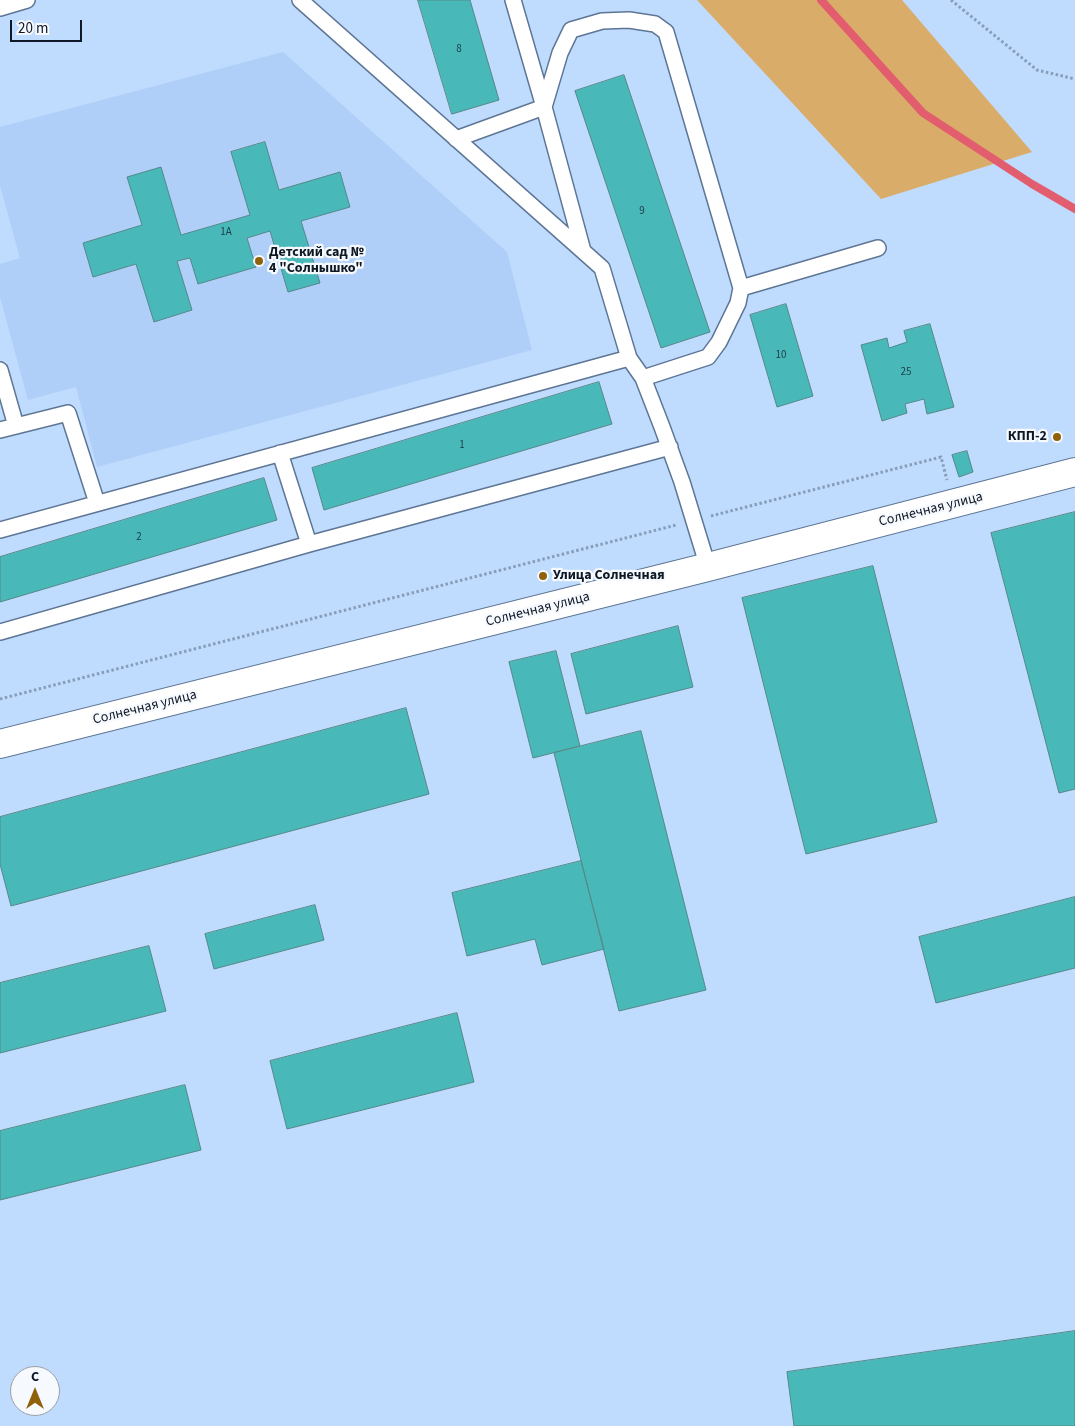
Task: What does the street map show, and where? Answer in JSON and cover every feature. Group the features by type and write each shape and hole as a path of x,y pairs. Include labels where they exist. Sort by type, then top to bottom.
{"street":[{"name":"Солнечная улица","path":"0,744 708,567 1075,472"}],"lane":[{"path":"0,8 27,0"},
{"path":"300,0 602,268 628,358 643,378 670,447 708,567"},
{"path":"513,0 583,251"},
{"path":"544,107 560,53 572,30 602,21 629,20 655,24 666,32 741,288 738,303 727,326 719,342 708,356 643,378"},
{"path":"456,139 544,107"},
{"path":"741,288 878,248"},
{"path":"0,530 628,358"},
{"path":"0,370 16,426"},
{"path":"0,430 68,412 96,503"},
{"path":"0,632 309,544 670,447"},
{"path":"280,453 309,544"}],"path":[{"path":"951,0 1038,70 1075,79"},
{"path":"0,699 941,457 953,505"}],"shaded area":[{"path":"697,0 902,0 1032,152 881,199"},
{"name":"Детский сад № 4 \"Солнышко\"","path":"283,52 507,252 532,350 97,467 76,387 28,400 0,297 0,264 20,258 0,186 0,127"}],"building":[{"path":"418,0 470,0 499,100 452,114"},
{"path":"624,75 710,332 661,348 575,91"},
{"path":"265,142 279,190 340,172 350,207 301,221 320,283 288,292 270,231 247,238 256,267 198,284 190,258 177,261 192,310 154,322 136,264 93,277 83,243 142,225 127,177 161,167 181,235 250,215 231,152"},
{"path":"786,304 813,396 777,407 750,315"},
{"path":"930,324 954,407 927,414 924,399 905,404 907,413 882,421 861,345 887,338 889,348 907,342 904,331"},
{"path":"599,382 612,424 324,510 312,468"},
{"path":"967,451 973,472 959,477 952,455"},
{"path":"264,478 277,520 0,602 0,557"},
{"path":"1075,512 1075,789 1059,793 991,533"},
{"path":"873,566 937,822 806,854 742,598"},
{"path":"678,626 693,687 586,714 571,654"},
{"path":"556,651 580,746 533,758 509,662"},
{"path":"406,708 429,794 11,906 0,864 0,817"},
{"path":"641,731 706,990 619,1011 554,753"},
{"path":"581,861 604,949 542,965 535,939 467,956 452,893"},
{"path":"1075,897 1075,968 936,1003 919,937"},
{"path":"315,905 324,940 214,969 205,934"},
{"path":"149,946 166,1011 0,1053 0,983"},
{"path":"457,1013 474,1082 287,1129 270,1061"},
{"path":"185,1085 201,1150 0,1200 0,1131"},
{"path":"1075,1331 1075,1426 794,1426 787,1372"}],"waterway":[{"path":"821,0 923,113 1032,184 1075,209"}],"place":[{"name":"Детский сад № 4 \"Солнышко\"","path":"259,261"},
{"name":"КПП-2","path":"1057,437"},
{"name":"Улица Солнечная","path":"543,576"}]}
